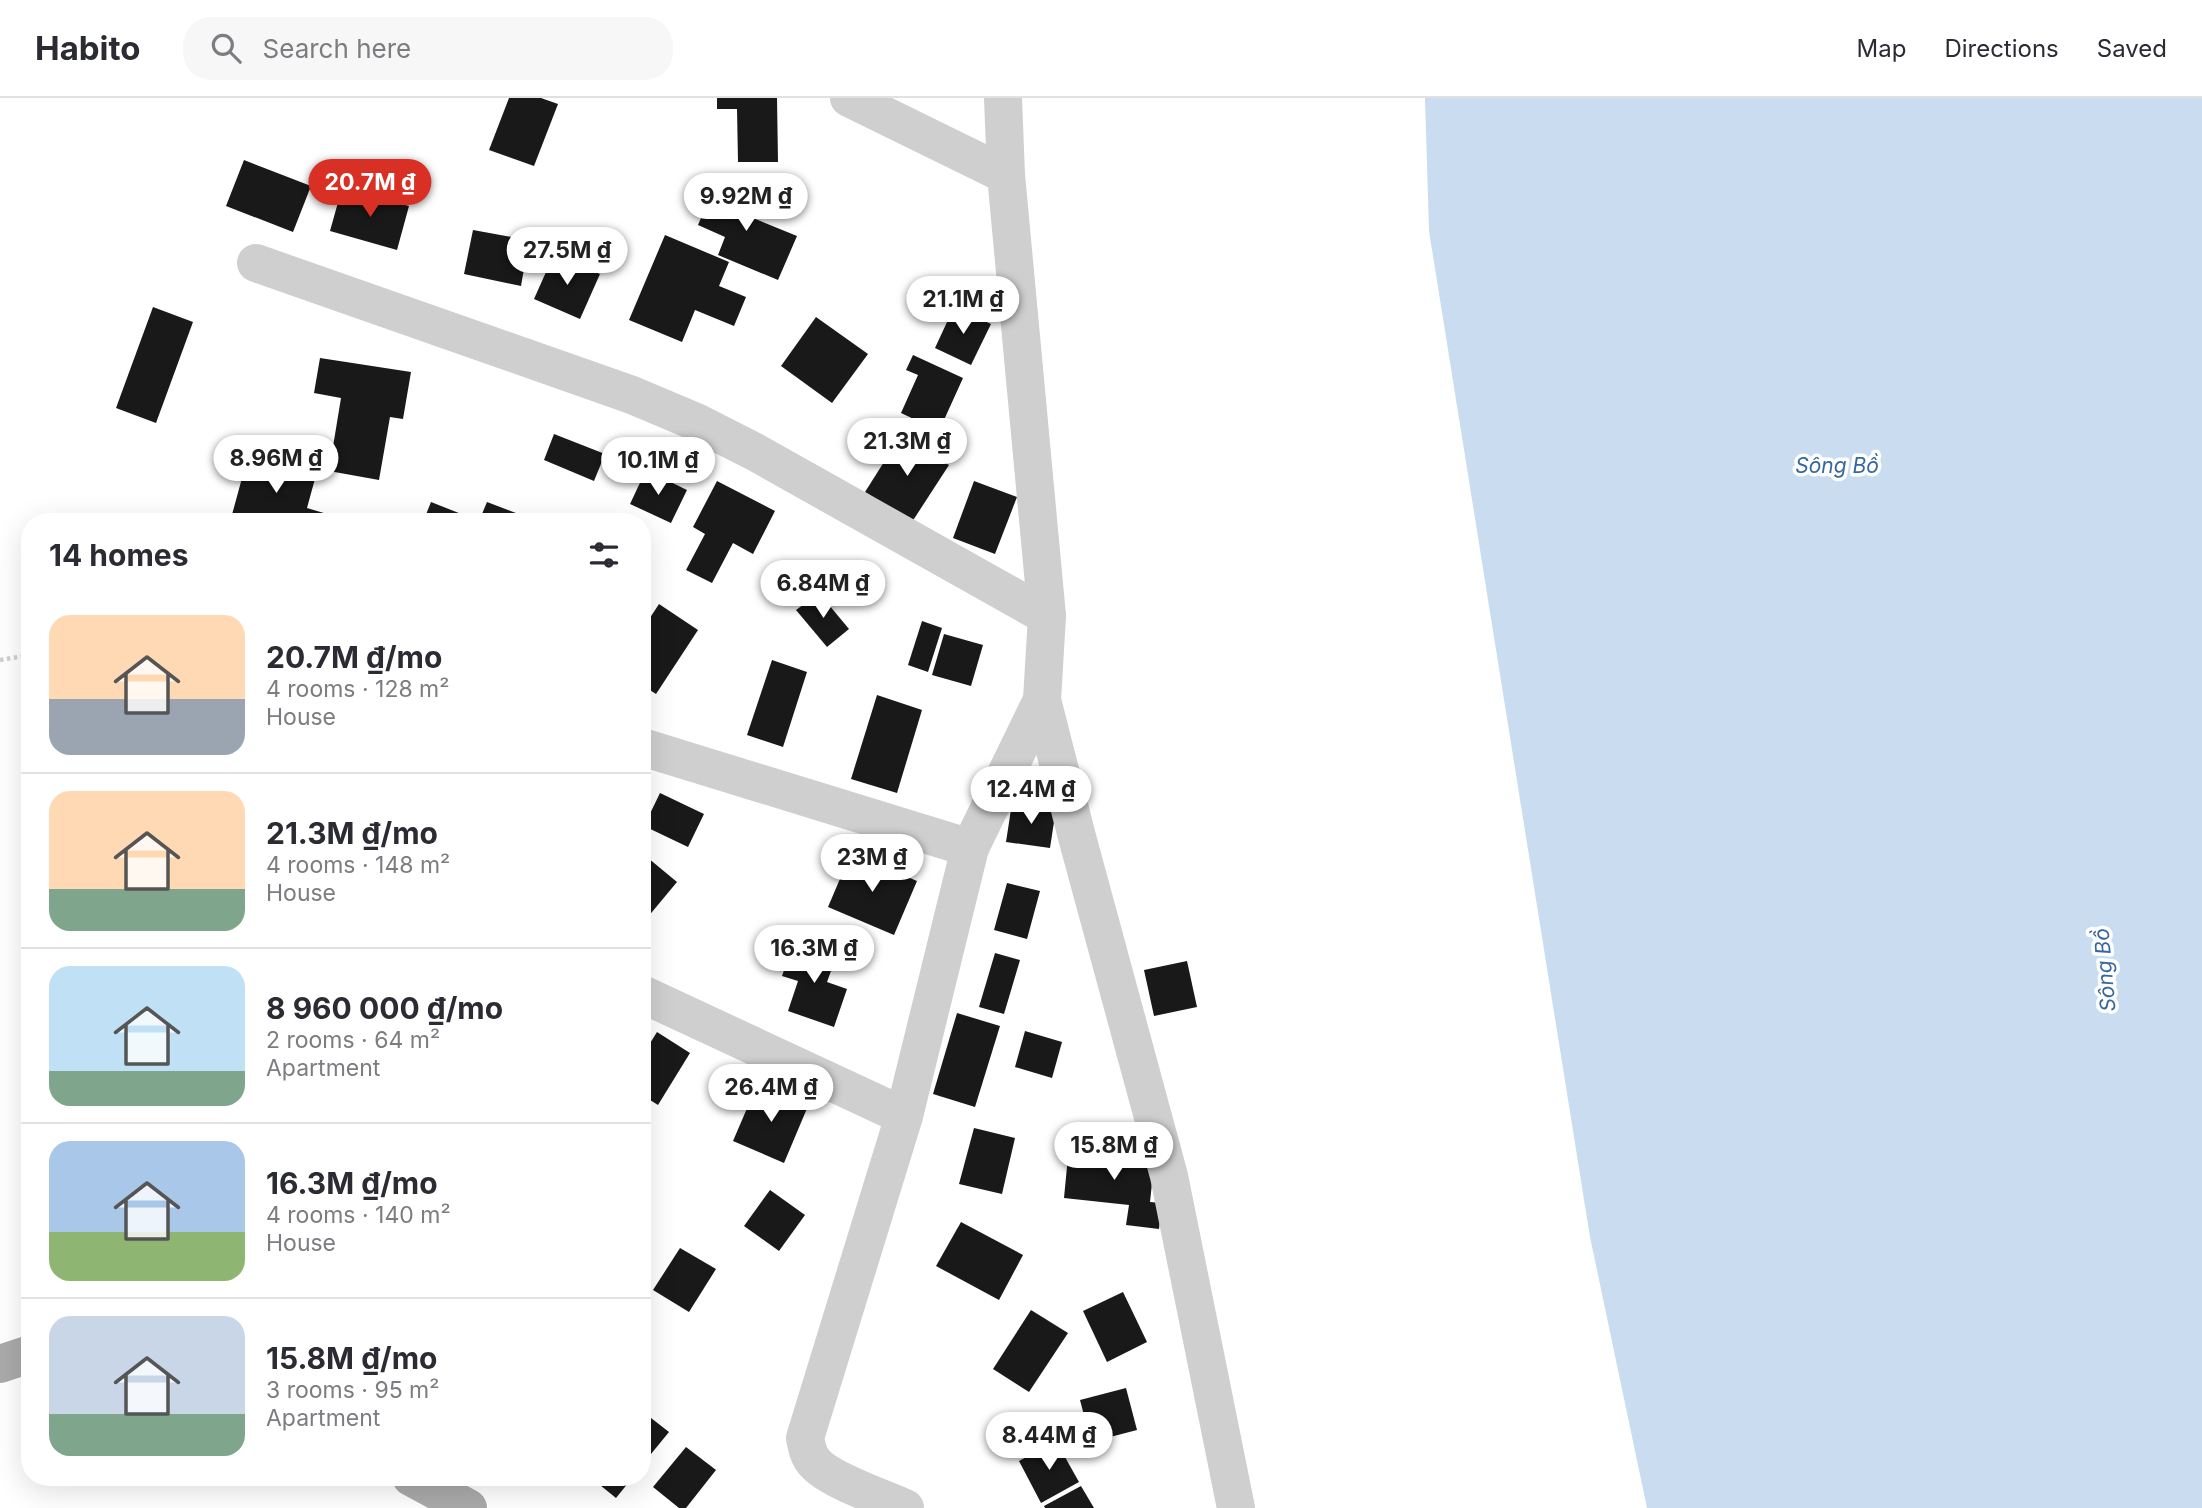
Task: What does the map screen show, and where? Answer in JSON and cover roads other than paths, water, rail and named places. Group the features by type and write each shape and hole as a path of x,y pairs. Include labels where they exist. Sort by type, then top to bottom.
{"main road":[{"path":"0,1364 21,1357"},
{"path":"428,1486 468,1508"}],"street":[{"path":"849,98 1006,175"},
{"path":"1003,98 1006,175 1046,616 1042,700 1169,1175 1236,1508"},
{"path":"256,263 632,396 696,422 755,452 1046,616"},
{"path":"905,1508 829,1474 816,1465 808,1454 805,1438 904,1116 970,848 1042,700"},
{"path":"651,750 970,848"},
{"path":"651,999 904,1116"}],"water":[{"name":"Sông Bồ","path":"1425,98 2202,98 2202,1508 1647,1508 1590,1237 1429,231"}]}
